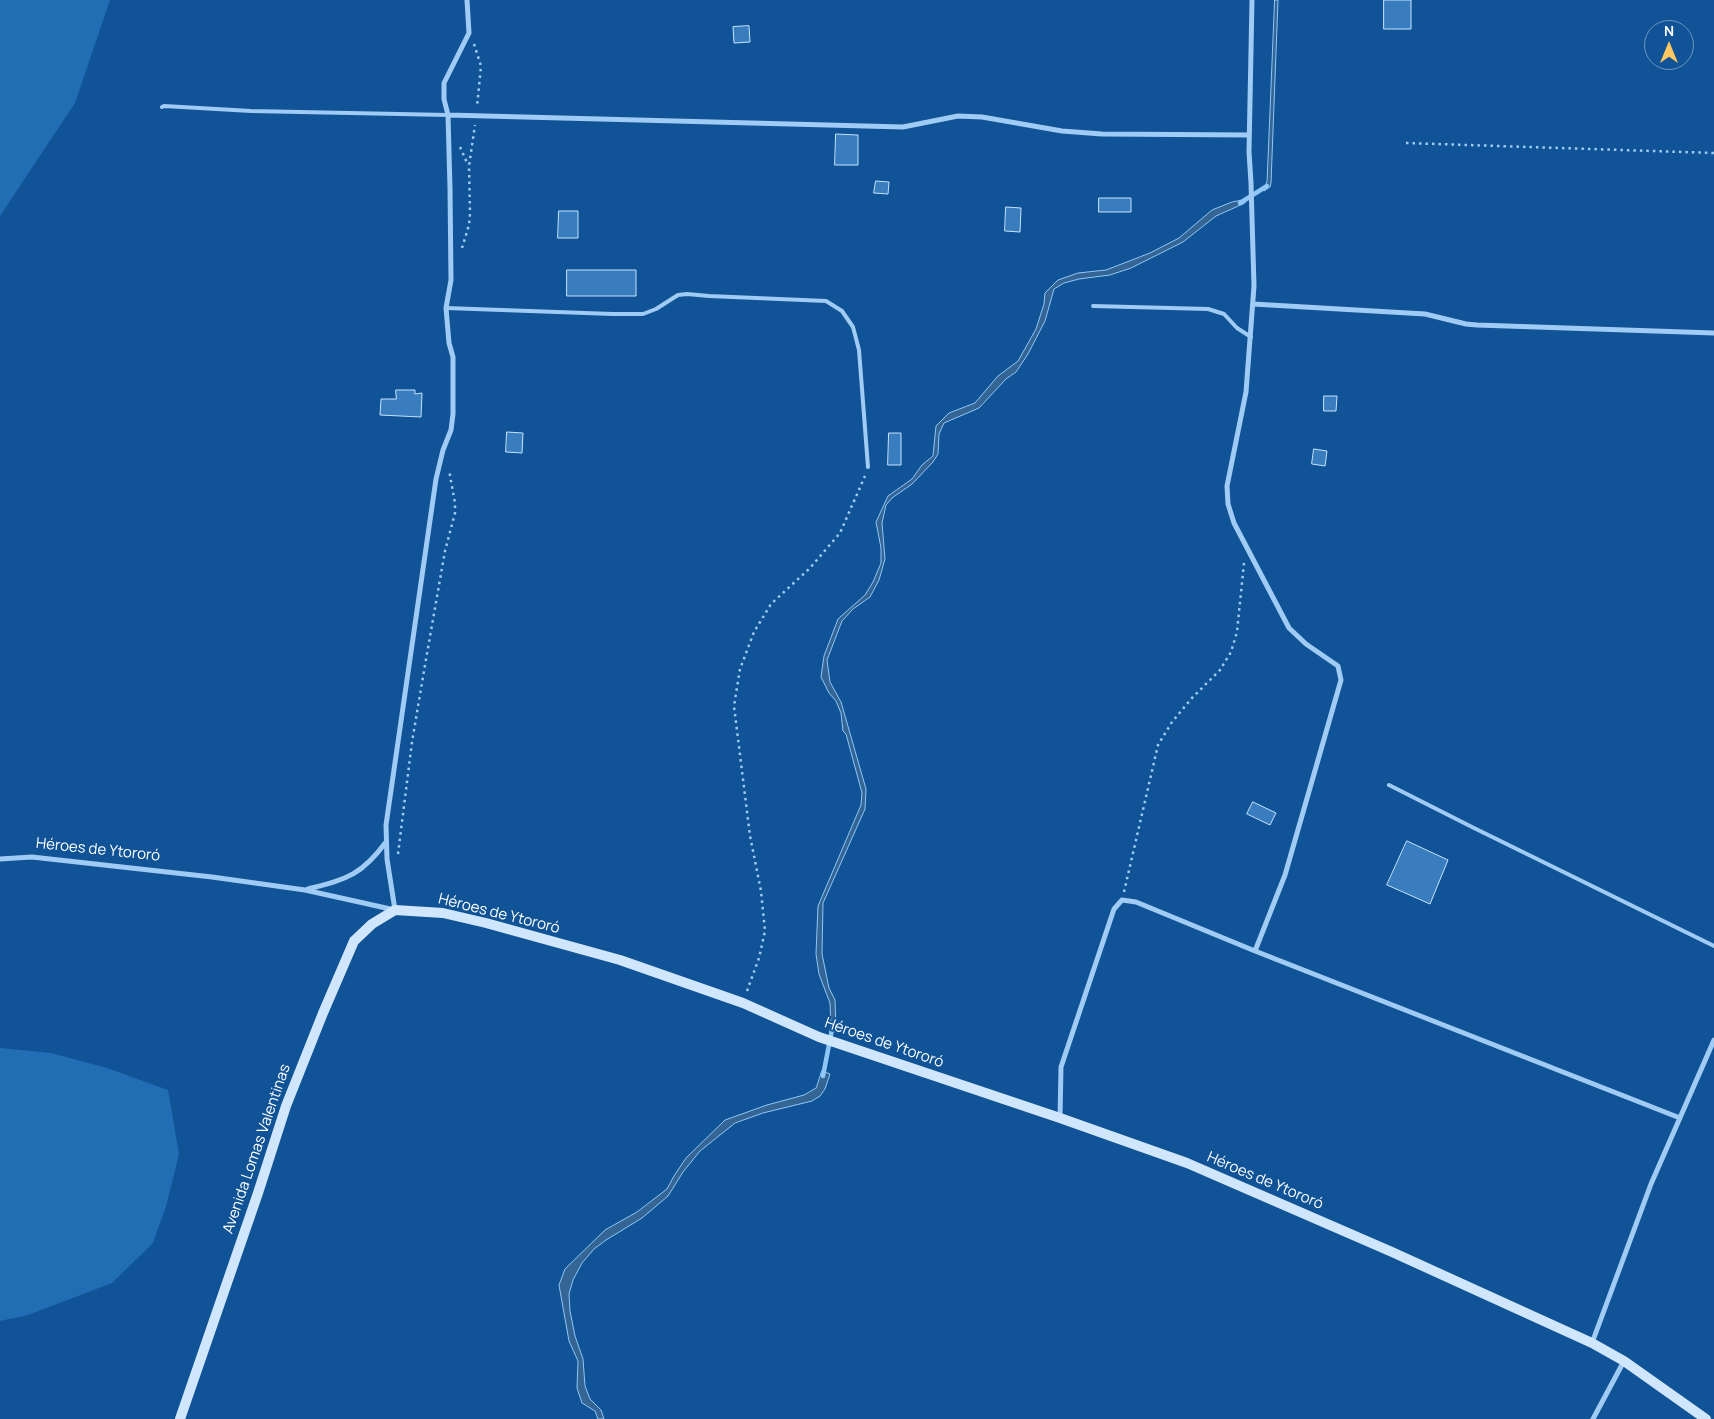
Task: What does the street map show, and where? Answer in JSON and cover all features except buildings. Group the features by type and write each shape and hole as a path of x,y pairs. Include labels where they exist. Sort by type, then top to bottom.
{"main road":[{"name":"Héroes de Ytororó","path":"395,910 443,913 620,960 743,1003 819,1037 1187,1163 1592,1342 1624,1361 1704,1416"},
{"name":"Avenida Lomas Valentinas","path":"180,1419 286,1106 323,1013 354,941 372,924 395,910"}],"street":[{"path":"395,910 386,842 386,825 436,479 443,450 451,430 453,414 453,356 449,343 446,308 451,280 448,115 444,99 444,83 469,32 467,0"},
{"path":"1252,0 1249,135 1253,304 1246,392 1227,486 1228,504 1234,523 1245,546 1290,628 1306,644 1338,666 1341,680 1285,875 1254,951"},
{"path":"448,115 903,127 958,116 982,116 1062,131 1102,134 1249,135"},
{"path":"1253,304 1425,314 1477,325 1714,333"},
{"path":"305,890 342,880 354,874 365,866 386,842"},
{"name":"Héroes de Ytororó","path":"0,859 32,857 212,877 305,890 395,910"},
{"path":"1060,1118 1059,1078 1062,1062 1114,909 1122,900 1136,902 1254,951 1680,1118"},
{"path":"1592,1342 1651,1184 1714,1040"},
{"path":"1593,1419 1624,1361"}],"lane":[{"path":"162,107 251,111 448,115"},
{"path":"446,308 643,314 656,310 678,295 687,294 826,301 842,312 853,327 859,350 868,467"},
{"path":"1093,306 1208,309 1224,314 1237,328 1251,337"},
{"path":"1389,785 1714,946"}],"path":[{"path":"460,253 469,225 469,166 481,66 469,32"},
{"path":"1406,143 1714,153"},
{"path":"743,1003 759,958 765,931 761,891 750,836 734,706 740,669 754,632 771,604 810,568 840,533 868,467"},
{"path":"397,858 421,685 445,551 455,513 449,470"},
{"path":"1122,900 1158,745 1172,722 1192,698 1220,670 1231,652 1236,632 1245,546"}],"shaded area":[{"path":"0,0 110,0 75,103 0,216"},
{"path":"1275,0 1278,0 1271,183 1270,187 1264,191 1267,181"},
{"path":"1245,200 1245,203 1216,216 1183,242 1131,268 1110,275 1064,283 1054,289 1045,321 1028,354 1016,372 1006,379 979,408 944,423 939,434 938,454 933,462 912,484 892,498 886,505 882,523 885,559 879,580 870,597 853,609 842,621 827,660 830,682 841,702 866,789 865,809 823,903 822,954 829,988 835,1000 836,1030 831,1028 830,1003 819,974 816,954 818,906 861,805 862,793 846,734 843,731 841,713 821,677 824,656 838,619 865,595 881,563 881,548 876,522 888,496 912,479 922,465 933,456 936,426 949,413 975,403 998,376 1018,361 1036,329 1044,304 1045,293 1058,280 1078,273 1106,270 1150,253 1179,238 1212,210 1232,202"},
{"path":"0,1048 51,1053 107,1068 168,1090 179,1154 166,1206 153,1243 112,1283 28,1315 0,1321"},
{"path":"822,1071 830,1074 825,1089 820,1096 812,1101 763,1113 735,1123 700,1151 683,1172 668,1196 642,1218 594,1249 582,1263 573,1280 569,1294 570,1311 575,1336 583,1359 585,1386 590,1399 601,1410 604,1419 598,1419 595,1411 582,1403 577,1388 578,1361 569,1341 559,1285 565,1269 605,1230 637,1212 667,1189 686,1158 725,1120 767,1105 804,1095 816,1088"}],"waterway":[{"path":"1240,203 1267,186"},
{"path":"823,1076 833,1024"}]}
